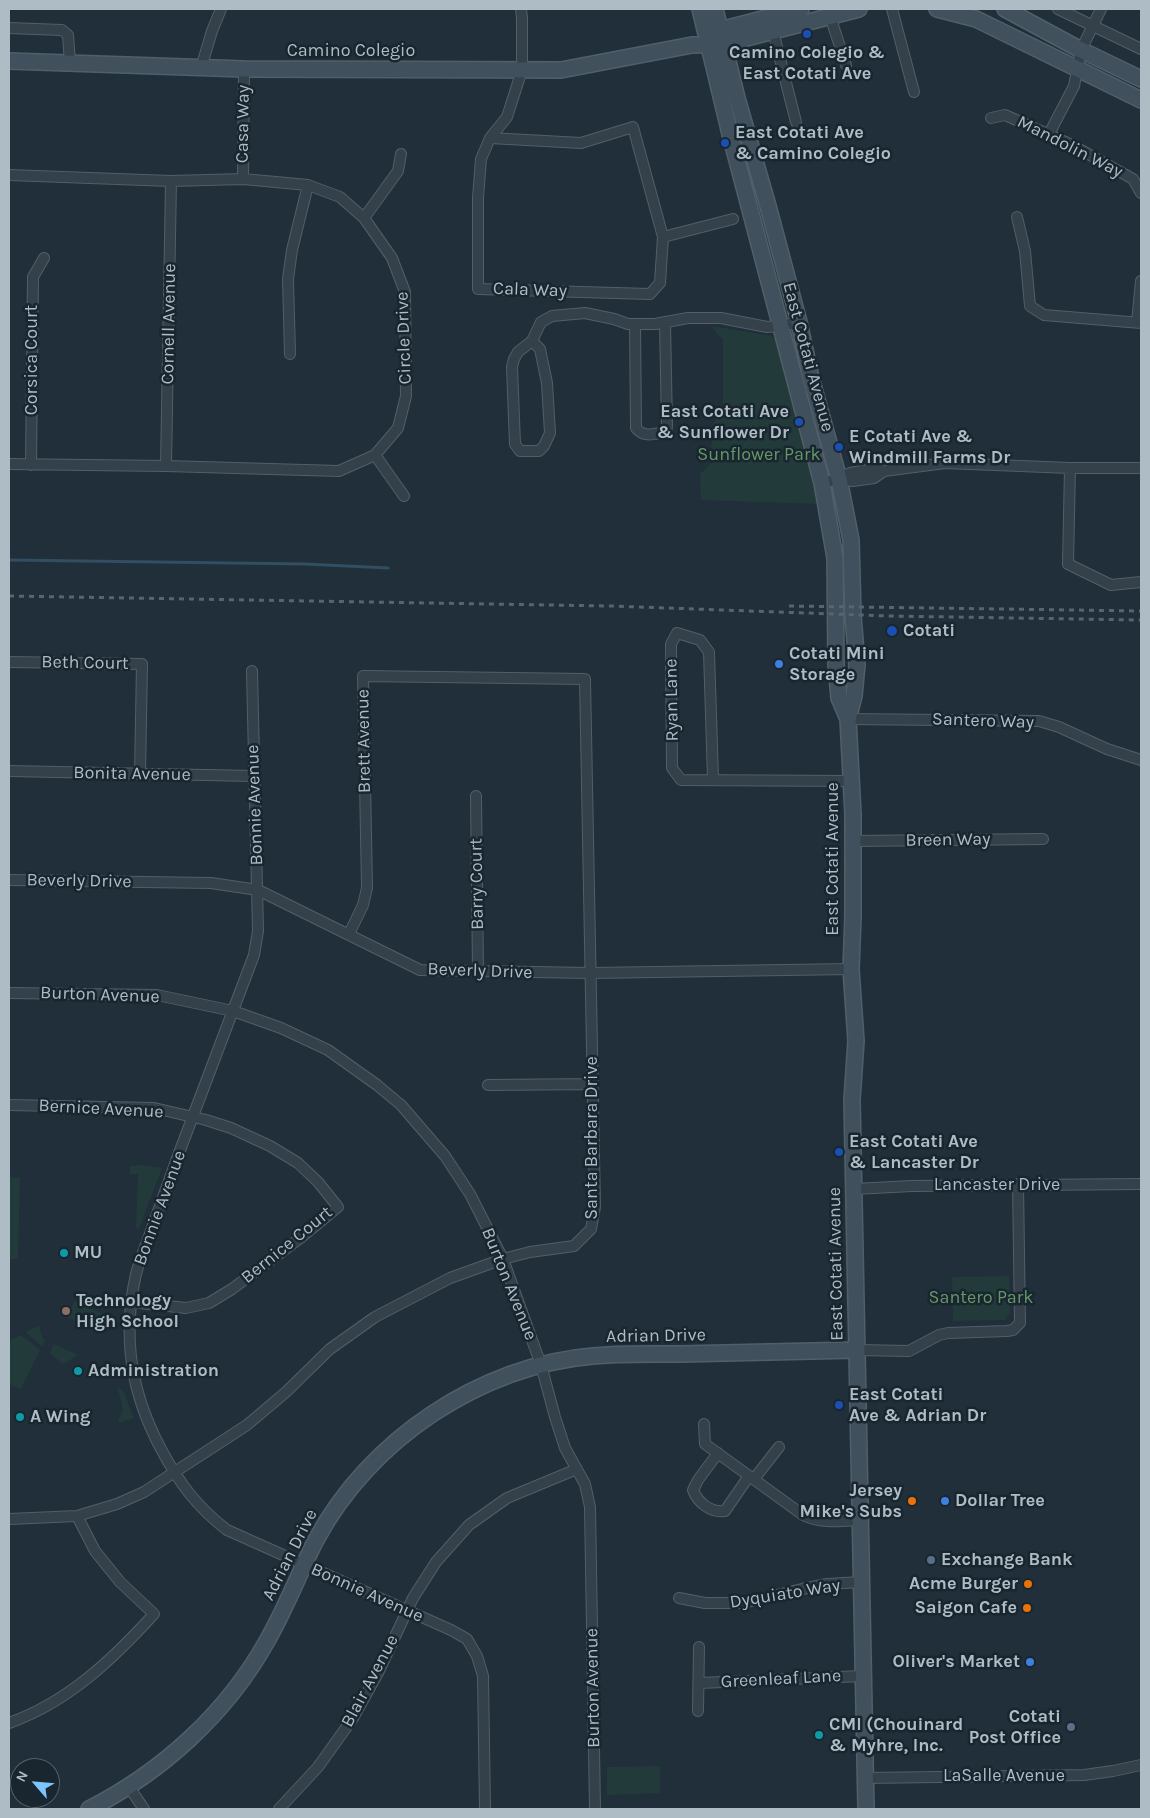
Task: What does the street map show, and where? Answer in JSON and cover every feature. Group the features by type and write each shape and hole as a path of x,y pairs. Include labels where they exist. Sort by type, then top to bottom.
{"main road":[{"name":"East Cotati Avenue","path":"700,9 715,39 768,206 799,322 811,378 839,479 851,540 853,615 857,665 854,696 848,719 853,841 851,969 856,1041 852,1100 866,1809"},
{"name":"East Cotati Avenue","path":"715,9 713,69 822,483 836,558 836,664 839,698 848,719"},
{"name":"Camino Colegio","path":"9,61 244,69 561,70 692,45 715,39 801,9"},
{"name":"Camino Colegio","path":"715,39 773,31 859,9"},
{"path":"937,9 976,19 1141,100"},
{"path":"1005,9 1081,50 1141,79"},
{"name":"Adrian Drive","path":"89,1809 129,1787 196,1733 218,1710 267,1643 304,1565 331,1514 359,1478 394,1442 436,1410 481,1386 541,1365 593,1356 857,1350"}],"street":[{"path":"201,68 221,9"},
{"name":"Cala Way","path":"521,9 522,70 507,117 490,138 481,159 478,198 478,289 650,294 660,283 663,237"},
{"path":"892,9 914,92"},
{"path":"1058,9 1141,49"},
{"path":"1049,134 1074,86 1081,50 1102,9"},
{"path":"830,16 846,65"},
{"path":"9,28 62,30 68,35 70,63"},
{"path":"773,31 796,122"},
{"name":"Casa Way","path":"242,179 244,69"},
{"name":"Mandolin Way","path":"992,118 1005,115 1049,134 1133,179 1141,193"},
{"path":"490,138 581,143 633,127 663,237 733,219"},
{"path":"364,218 398,171 401,154"},
{"name":"Circle Drive","path":"9,175 171,181 242,179 308,186 340,197 364,218 392,258 405,292 406,396 398,428 375,455 339,471 9,464"},
{"name":"Cornell Avenue","path":"166,466 171,181"},
{"path":"290,354 288,279 292,250 308,186"},
{"path":"1017,217 1025,251 1030,306 1044,315 1139,323 1141,281"},
{"name":"Corsica Court","path":"31,465 33,277 44,258"},
{"path":"532,341 540,348 547,383 550,434 539,451 520,451 515,444 512,367 518,352 532,341 541,322 552,316 585,313 635,324 665,323 688,318 721,318 767,327 799,322"},
{"path":"635,324 636,428 640,433 648,436 666,432 667,426 665,323"},
{"path":"375,455 404,496"},
{"path":"822,483 839,479 850,473 874,469 884,471 945,463 1070,468 1141,468"},
{"path":"1070,468 1068,564 1111,585 1141,582"},
{"name":"Ryan Lane","path":"713,780 709,652 700,640 677,632 671,644 672,768 681,780 852,781"},
{"name":"Beth Court","path":"9,662 142,664 140,774"},
{"name":"Bonnie Avenue","path":"252,671 258,931 254,955 193,1116 137,1273 131,1302 129,1328 130,1350 139,1396 146,1420 174,1473 208,1516 227,1530 408,1610 467,1639 477,1656 483,1676 484,1809"},
{"name":"Brett Avenue","path":"349,934 363,905 367,888 363,676 586,679"},
{"name":"Santa Barbara Drive","path":"9,1519 77,1516 118,1504 144,1492 247,1425 286,1392 330,1349 375,1317 450,1278 503,1259 530,1252 574,1246 591,1229 595,1207 586,679"},
{"name":"Santero Way","path":"848,719 1038,721 1059,727 1107,749 1141,760"},
{"name":"Bonita Avenue","path":"9,772 254,776"},
{"name":"Barry Court","path":"476,796 478,972"},
{"name":"Breen Way","path":"853,841 1043,840"},
{"name":"Beverly Drive","path":"9,880 212,883 258,890 420,970 590,973 851,969"},
{"name":"Burton Avenue","path":"9,993 157,995 233,1011 281,1028 328,1050 377,1085 401,1105 445,1156 470,1194 503,1259 541,1365 565,1448 585,1484 590,1507 594,1809"},
{"path":"488,1085 593,1084"},
{"name":"Bernice Avenue","path":"9,1105 154,1108 193,1116"},
{"name":"Bernice Court","path":"131,1302 186,1308 209,1303 232,1289 303,1236 338,1207 318,1182 298,1163 270,1146 231,1128 193,1116"},
{"path":"857,1350 909,1351 939,1335 1007,1331 1013,1330 1020,1323 1018,1184"},
{"name":"Lancaster Drive","path":"854,1189 1018,1184 1141,1184"},
{"path":"704,1424 704,1444 803,1515 813,1520 822,1521 860,1520"},
{"path":"718,1453 693,1490 695,1496 708,1508 717,1512 725,1511 751,1477 779,1447"},
{"name":"Blair Avenue","path":"279,1809 318,1767 352,1718 379,1671 420,1584 436,1562 469,1525 507,1498 577,1469"},
{"path":"9,1722 42,1708 73,1689 108,1662 154,1614 120,1582 95,1551 77,1516"},
{"name":"Dyquiato Way","path":"679,1598 705,1603 743,1603 827,1584 861,1582"},
{"name":"Greenleaf Lane","path":"698,1711 699,1647"},
{"name":"Greenleaf Lane","path":"699,1683 863,1676"},
{"name":"LaSalle Avenue","path":"865,1778 1084,1775 1141,1765"},
{"path":"129,1787 144,1809"}],"green space":[{"name":"Sunflower Park","path":"711,326 772,336 779,342 820,504 701,500 700,474 711,463 712,427 723,406 723,340"},
{"path":"140,1165 162,1168 139,1229 136,1228 138,1174 130,1174 130,1166"},
{"path":"9,1177 20,1178 18,1259 9,1259"},
{"name":"Santero Park","path":"1009,1276 1010,1312 1005,1320 953,1321 952,1277"},
{"path":"75,1301 107,1316 99,1332 67,1317"},
{"path":"39,1326 45,1340 42,1346 26,1333"},
{"path":"21,1335 40,1350 21,1389 9,1385 9,1341"},
{"path":"54,1344 78,1355 63,1364 50,1353"},
{"path":"117,1385 124,1393 134,1418 119,1423 118,1421 123,1410"},
{"path":"660,1766 660,1793 607,1795 607,1767"}],"waterway":[{"path":"9,560 305,564 388,568"}],"railway":[{"path":"9,596 611,606 889,616 1141,620"},
{"path":"789,606 1141,611"}],"place":[{"name":"Camino Colegio & East Cotati Ave","path":"807,34"},
{"name":"East Cotati Ave & Camino Colegio","path":"725,143"},
{"name":"East Cotati Ave & Sunflower Dr","path":"799,422"},
{"name":"E Cotati Ave & Windmill Farms Dr","path":"839,447"},
{"name":"Cotati","path":"892,631"},
{"name":"Cotati Mini Storage","path":"779,664"},
{"name":"East Cotati Ave & Lancaster Dr","path":"839,1152"},
{"name":"MU","path":"64,1253"},
{"name":"Technology High School","path":"66,1311"},
{"name":"Administration","path":"78,1371"},
{"name":"East Cotati Ave & Adrian Dr","path":"839,1405"},
{"name":"A Wing","path":"20,1417"},
{"name":"Jersey Mike's Subs","path":"912,1501"},
{"name":"Dollar Tree","path":"945,1501"},
{"name":"Exchange Bank","path":"931,1560"},
{"name":"Acme Burger","path":"1028,1584"},
{"name":"Saigon Cafe","path":"1027,1608"},
{"name":"Oliver's Market","path":"1030,1662"},
{"name":"Cotati Post Office","path":"1071,1727"},
{"name":"CMI (Chouinard & Myhre, Inc.","path":"819,1735"}]}
